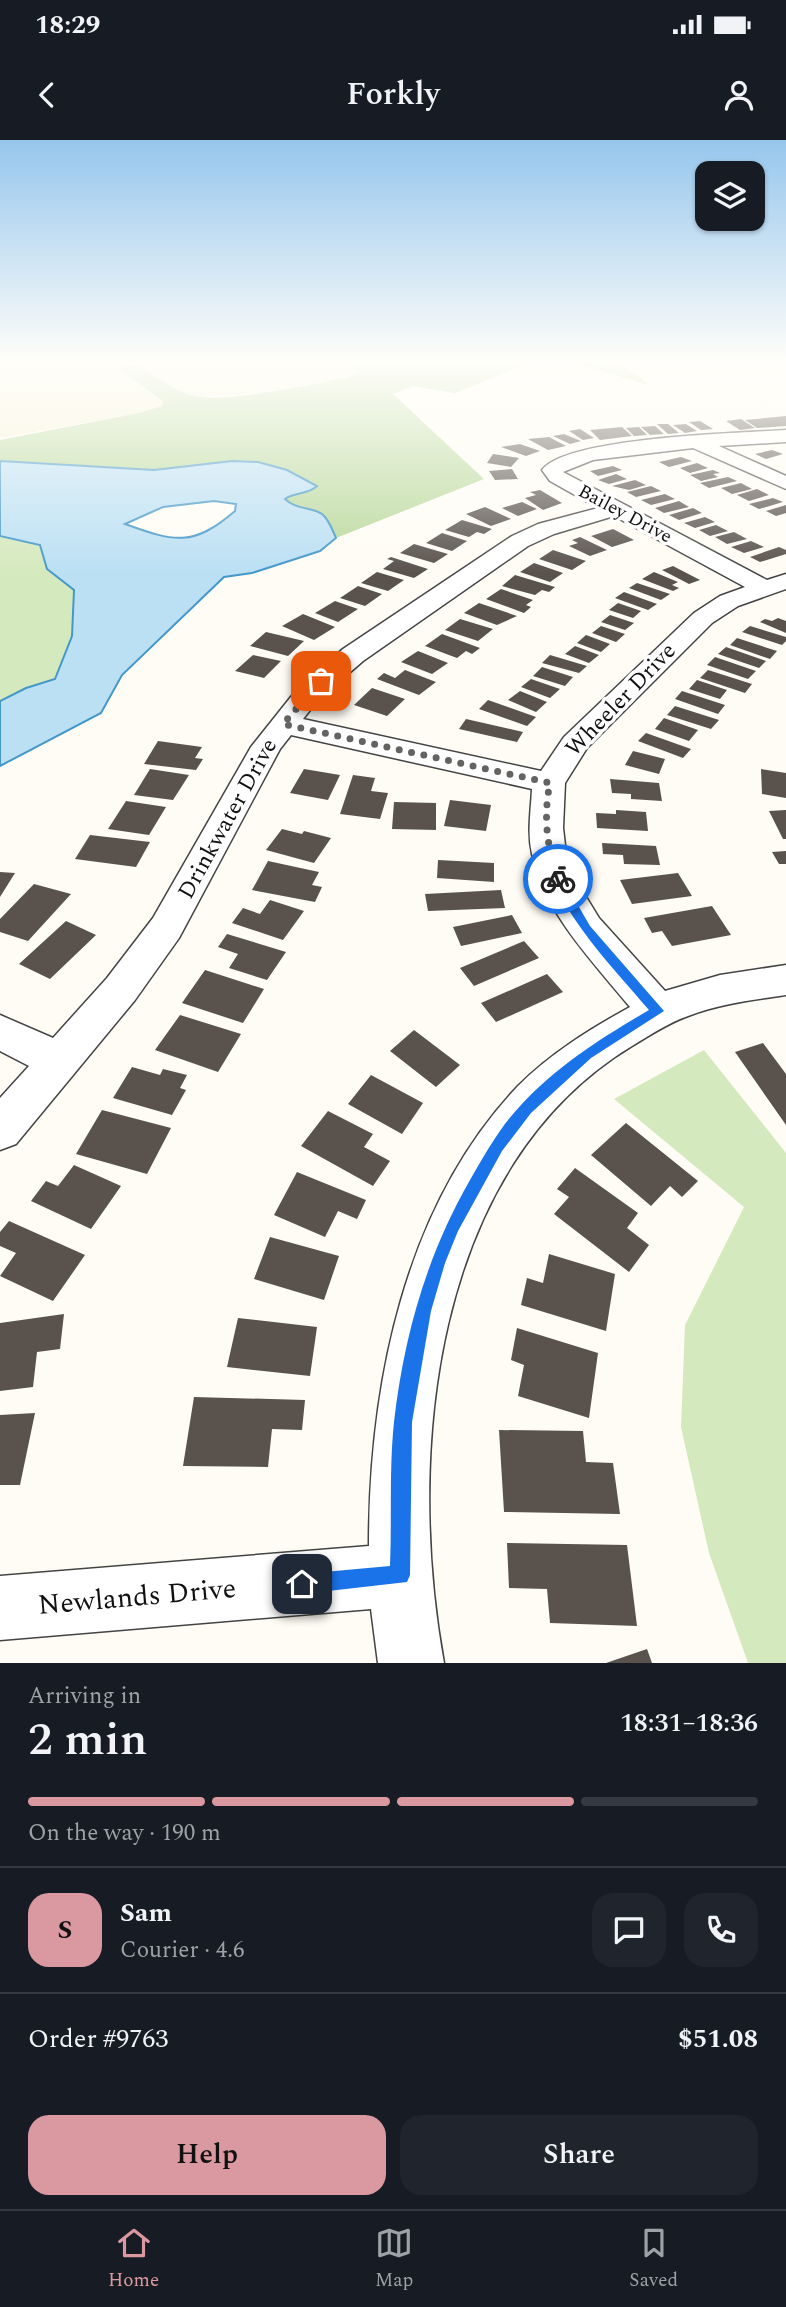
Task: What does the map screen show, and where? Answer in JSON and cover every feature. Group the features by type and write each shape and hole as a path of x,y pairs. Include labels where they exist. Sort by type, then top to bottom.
{"street":[{"name":"Bailey Drive","path":"775,584 617,509 557,477 552,470 560,463 610,451 786,436"},
{"path":"698,443 786,484"},
{"name":"Drinkwater Drive","path":"0,1130 121,989 166,928 266,747 308,694 353,655 505,551 546,529 617,509"},
{"name":"Wheeler Drive","path":"658,1011 586,929 559,883 546,828 550,783 575,743 689,630 722,605 775,584"},
{"path":"283,724 550,783"},
{"path":"411,1663 400,1575 400,1486 407,1398 423,1311 437,1263 452,1227 497,1146 526,1109 586,1055 658,1011 724,991 786,980"},
{"path":"0,1032 58,1060"},
{"name":"Newlands Drive","path":"0,1608 400,1575"}],"shaded area":[{"path":"0,430 44,430 0,438"}],"green space":[{"path":"51,430 432,430 484,479 336,538 322,514 295,506 284,499 312,490 258,462 232,461 154,470 0,461 0,440"},
{"path":"0,536 40,545 47,569 74,590 72,636 55,679 26,688 0,701"},
{"path":"704,1050 786,1153 786,1663 748,1663 709,1553 681,1427 685,1325 744,1207 614,1099"}],"water":[{"path":"0,461 154,470 232,461 258,462 287,470 317,486 285,499 295,505 317,511 325,517 336,538 320,551 252,573 224,577 122,675 101,713 0,766 0,701 26,688 55,679 72,636 74,590 47,569 40,545 0,536","holes":["214,501 236,504 235,511 220,523 195,536 183,538 157,535 125,524 163,507"]}],"building":[{"path":"582,430 594,438 583,440 569,431"},
{"path":"590,430 625,430 632,436 600,440"},
{"path":"628,430 642,430 647,435 634,436"},
{"path":"644,430 660,430 664,434 650,435"},
{"path":"664,430 675,430 679,433 668,434"},
{"path":"564,434 581,441 570,444 553,436"},
{"path":"549,437 566,446 548,450 528,439"},
{"path":"520,444 540,451 526,456 501,447"},
{"path":"772,450 783,454 766,459 755,454"},
{"path":"493,454 519,458 511,467 487,463"},
{"path":"681,457 692,461 669,467 659,462"},
{"path":"697,463 708,468 690,473 680,468"},
{"path":"613,466 622,470 598,476 590,471"},
{"path":"512,469 518,479 495,480 489,471"},
{"path":"713,470 720,473 713,474 718,477 701,481 690,475"},
{"path":"616,474 627,479 609,484 598,480"},
{"path":"728,477 737,481 709,488 700,483"},
{"path":"635,480 646,485 629,490 612,486"},
{"path":"741,483 752,489 732,494 721,488"},
{"path":"651,486 661,491 636,497 627,492"},
{"path":"757,489 769,495 749,501 737,495"},
{"path":"540,490 562,503 543,510 525,498 536,495 530,492"},
{"path":"665,494 675,499 651,505 641,500"},
{"path":"773,498 783,502 759,509 749,504"},
{"path":"679,501 689,507 664,513 655,508"},
{"path":"522,502 537,509 518,516 502,508"},
{"path":"786,505 786,513 776,516 766,511"},
{"path":"485,507 511,519 491,526 466,514"},
{"path":"693,508 702,513 679,520 669,515"},
{"path":"705,517 715,522 695,528 684,523"},
{"path":"462,520 492,529 469,537 445,530"},
{"path":"716,525 728,531 710,536 699,530"},
{"path":"613,529 634,540 612,547 591,536"},
{"path":"734,532 747,539 727,544 715,537"},
{"path":"442,533 467,541 452,551 426,543"},
{"path":"580,537 607,550 590,556 569,546 578,543 572,540"},
{"path":"751,541 764,547 744,553 731,547"},
{"path":"414,544 448,554 434,563 400,553"},
{"path":"779,547 786,550 786,554 760,562 750,557"},
{"path":"553,550 586,561 572,570 539,559"},
{"path":"391,557 428,569 414,578 383,569 394,561 387,559"},
{"path":"534,563 563,573 550,582 520,572"},
{"path":"673,566 700,580 689,584 662,570"},
{"path":"377,572 404,580 388,591 361,583"},
{"path":"654,572 678,582 672,585 679,588 673,591 642,579"},
{"path":"515,575 555,587 549,592 542,590 535,595 502,586"},
{"path":"637,583 670,594 661,600 629,588"},
{"path":"358,586 382,594 365,606 340,598"},
{"path":"501,589 533,600 526,605 531,607 524,613 486,599"},
{"path":"624,592 657,604 648,610 615,598"},
{"path":"335,601 358,609 338,622 315,613"},
{"path":"479,603 517,616 497,625 464,613"},
{"path":"618,603 641,611 633,618 609,610"},
{"path":"303,614 335,627 314,640 282,626"},
{"path":"610,615 634,623 625,630 601,622"},
{"path":"778,618 786,621 786,633 760,622 765,619 772,621"},
{"path":"460,619 493,629 478,641 445,630"},
{"path":"601,626 625,634 616,642 592,633"},
{"path":"750,626 786,637 786,641 782,645 742,632"},
{"path":"266,632 304,641 288,656 250,646"},
{"path":"442,634 480,648 472,654 466,651 457,658 425,646"},
{"path":"586,635 610,644 601,652 577,643"},
{"path":"737,638 777,651 770,659 730,645"},
{"path":"575,646 599,655 589,663 565,654"},
{"path":"726,647 766,661 759,668 718,654"},
{"path":"418,651 448,663 432,674 401,662"},
{"path":"253,655 281,661 264,678 235,671"},
{"path":"550,655 587,666 579,673 542,663"},
{"path":"715,657 756,671 748,679 707,665"},
{"path":"542,667 573,677 565,686 533,676"},
{"path":"405,670 436,682 419,695 377,679 384,673 395,678"},
{"path":"708,670 752,684 745,693 700,678"},
{"path":"531,679 560,689 550,698 521,687"},
{"path":"697,680 727,690 720,699 689,689"},
{"path":"372,688 405,699 387,716 354,705"},
{"path":"520,691 547,702 536,712 508,700"},
{"path":"682,691 725,705 718,714 675,699"},
{"path":"488,700 536,717 527,726 479,709"},
{"path":"675,706 719,720 711,729 667,715"},
{"path":"664,718 698,730 689,741 655,729"},
{"path":"466,719 523,732 517,742 459,729"},
{"path":"646,733 691,749 683,758 638,741"},
{"path":"158,741 202,747 195,758 203,759 196,770 144,764"},
{"path":"633,751 665,759 659,774 625,765"},
{"path":"150,769 189,775 173,800 134,795"},
{"path":"304,769 340,775 328,800 290,793"},
{"path":"761,769 786,773 786,798 762,794"},
{"path":"353,775 375,778 371,791 388,793 380,819 340,814"},
{"path":"610,779 659,783 662,801 631,799 631,794 612,793"},
{"path":"450,800 491,805 486,831 444,826"},
{"path":"126,801 166,807 149,835 108,829"},
{"path":"394,802 436,803 436,830 392,829"},
{"path":"616,810 646,812 648,831 597,828 596,813 616,814"},
{"path":"786,810 786,839 783,839 769,811"},
{"path":"282,829 331,838 314,863 266,850"},
{"path":"90,835 150,842 136,867 75,859"},
{"path":"602,843 656,846 660,865 624,864 623,855 603,854"},
{"path":"786,851 786,864 779,864 772,852"},
{"path":"438,860 494,863 494,882 437,878"},
{"path":"268,861 319,872 312,885 322,887 315,902 252,890"},
{"path":"0,872 15,873 0,897"},
{"path":"678,873 692,896 632,904 620,880"},
{"path":"34,884 71,894 28,941 0,932 0,919"},
{"path":"501,890 505,908 428,911 425,894"},
{"path":"270,900 304,911 283,940 232,923 243,908 260,914"},
{"path":"712,906 731,935 672,946 662,931 652,933 644,918"},
{"path":"512,915 522,933 461,946 453,927"},
{"path":"66,921 96,935 50,979 19,964"},
{"path":"227,934 286,952 267,980 229,968 238,954 218,947"},
{"path":"524,941 539,958 474,986 460,968"},
{"path":"205,970 264,989 243,1023 182,1003"},
{"path":"547,974 563,992 496,1022 481,1003"},
{"path":"180,1015 241,1034 218,1072 155,1050"},
{"path":"414,1030 460,1065 436,1087 390,1051"},
{"path":"763,1043 786,1074 786,1125 735,1052"},
{"path":"132,1067 160,1075 163,1069 187,1075 180,1088 186,1090 172,1115 113,1098"},
{"path":"371,1075 423,1103 402,1134 348,1104"},
{"path":"102,1110 171,1128 147,1174 76,1154"},
{"path":"328,1111 373,1134 364,1147 390,1161 373,1186 301,1146"},
{"path":"626,1123 698,1181 682,1197 670,1186 651,1206 591,1155"},
{"path":"74,1165 121,1186 91,1229 31,1201 46,1181 58,1186"},
{"path":"575,1168 638,1213 627,1228 649,1245 629,1272 554,1214 569,1197 557,1189"},
{"path":"297,1172 366,1200 357,1219 338,1211 325,1237 274,1215"},
{"path":"9,1221 85,1255 53,1301 0,1276 16,1253 0,1246 0,1232"},
{"path":"270,1237 339,1256 324,1300 254,1279"},
{"path":"549,1254 615,1274 606,1331 521,1305 527,1278 543,1283"},
{"path":"64,1314 60,1349 37,1352 33,1387 0,1391 0,1323"},
{"path":"238,1318 317,1327 310,1376 227,1367"},
{"path":"517,1328 598,1353 589,1418 518,1396 524,1365 511,1360"},
{"path":"194,1397 305,1400 302,1430 272,1429 268,1467 183,1466"},
{"path":"35,1413 20,1485 0,1485 0,1415"},
{"path":"499,1430 583,1431 586,1462 613,1463 620,1514 504,1512"},
{"path":"507,1543 627,1545 637,1626 550,1623 547,1589 509,1588"},
{"path":"647,1649 652,1663 606,1663"}],"way so far":[{"path":"321,681 283,724 550,783 546,801 546,828 558,879"}],"route":[{"path":"302,1584 400,1575 403,1422 423,1311 437,1263 452,1227 497,1146 526,1109 555,1080 586,1055 658,1011 586,929 569,904 558,879"}]}
